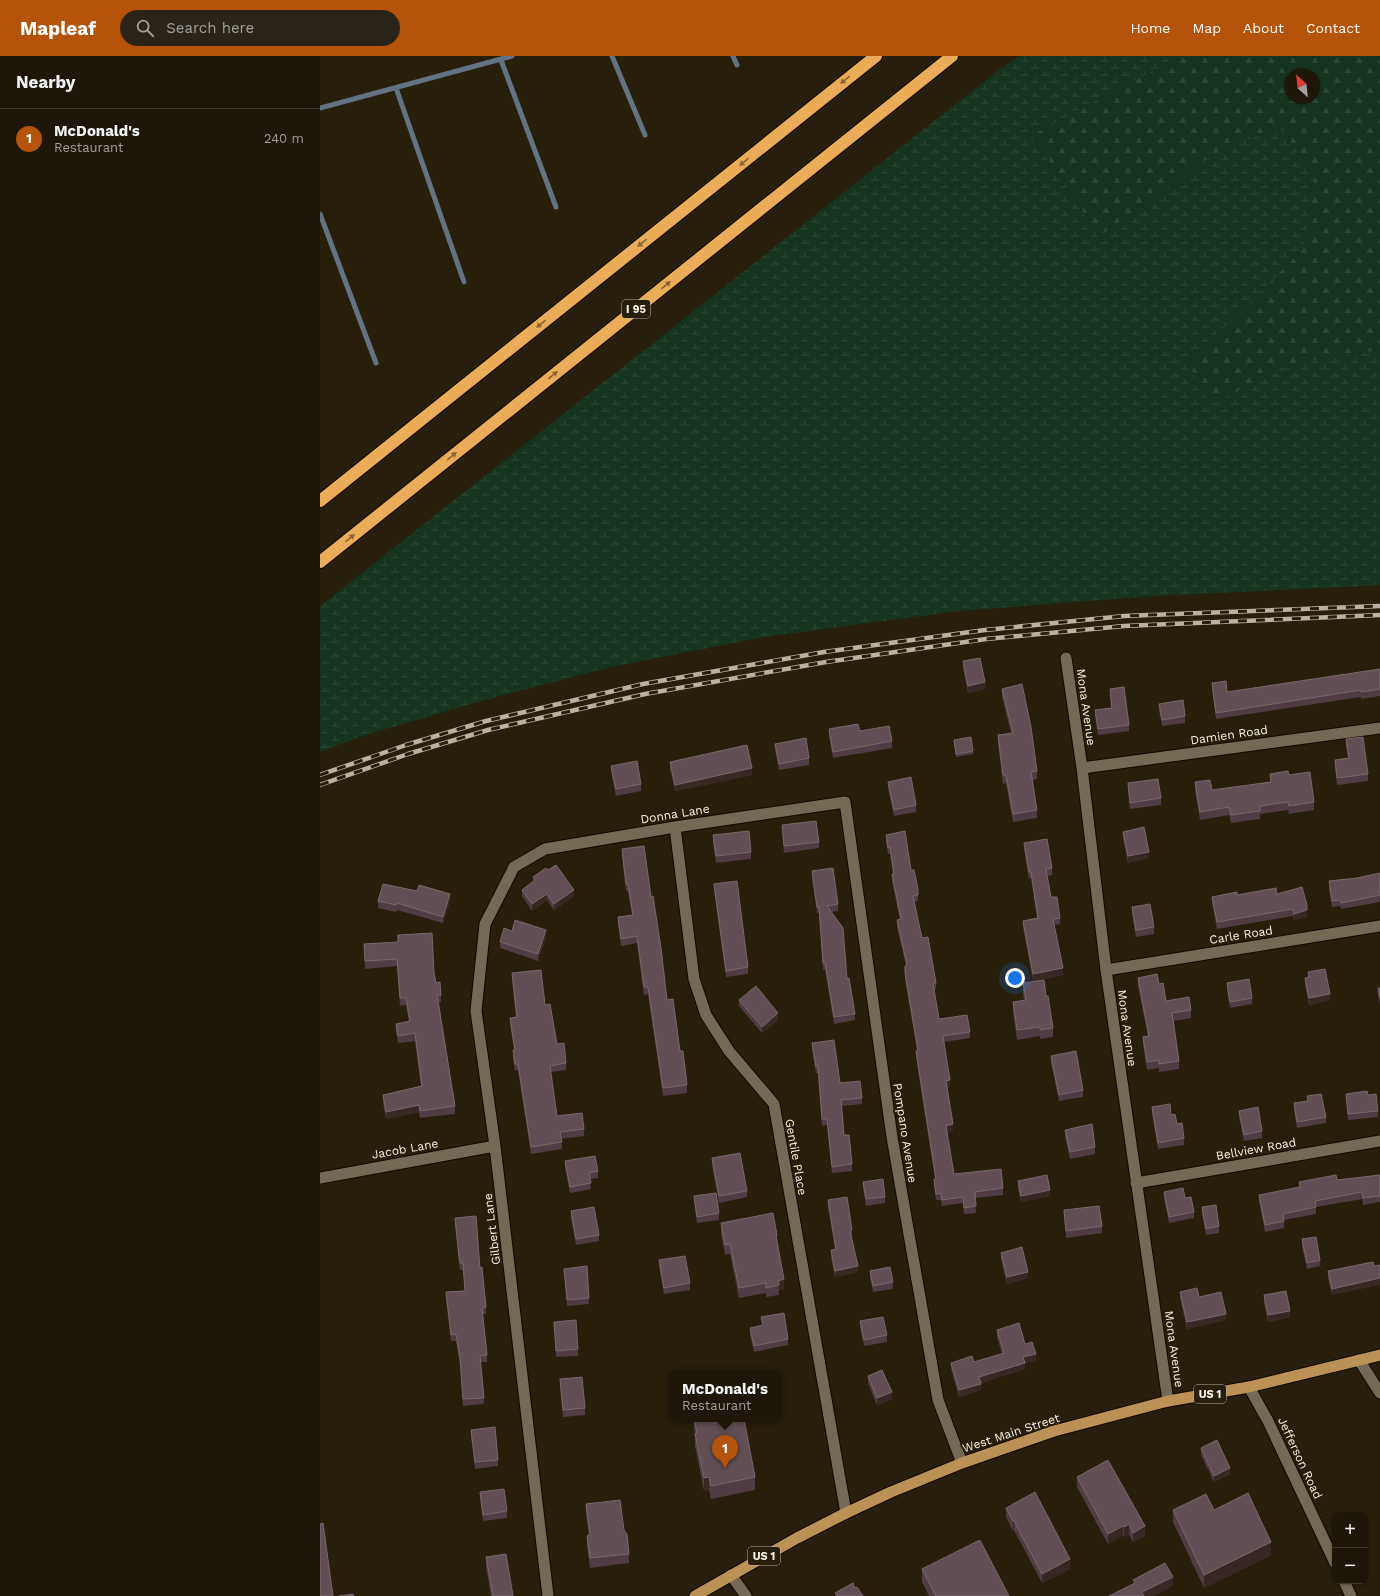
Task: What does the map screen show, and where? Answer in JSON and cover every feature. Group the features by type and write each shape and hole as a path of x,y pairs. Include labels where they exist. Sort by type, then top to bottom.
{"highway":[{"path":"320,501 876,56"},
{"name":"I 95","path":"320,562 952,56"}],"main road":[{"name":"West Main Street","path":"695,1596 804,1534 846,1513 891,1492 962,1463 1054,1431 1168,1401 1249,1387 1380,1355"}],"street":[{"name":"Mona Avenue","path":"1066,658 1082,768 1106,970 1168,1401"},
{"name":"Damien Road","path":"1082,768 1380,728"},
{"name":"Donna Lane","path":"514,867 545,849 675,827 845,802"},
{"name":"Pompano Avenue","path":"845,802 892,1137 935,1384 938,1400 962,1463"},
{"name":"Gentile Place","path":"675,827 694,979 706,1016 729,1051 774,1104 846,1513"},
{"name":"Gilbert Lane","path":"514,867 485,924 476,1011 495,1146 548,1596"},
{"name":"Carle Road","path":"1106,970 1380,926"},
{"name":"Bellview Road","path":"1136,1183 1380,1141"},
{"name":"Jacob Lane","path":"320,1178 495,1146"},
{"path":"1359,1360 1380,1393"},
{"name":"Jefferson Road","path":"1249,1387 1268,1421 1332,1558"},
{"path":"731,1575 746,1596"},
{"path":"1345,1584 1351,1596"}],"green space":[{"path":"1019,56 1181,56 1032,135 1099,237 1225,146 1283,129 1314,180 1303,249 1248,305 1187,362 1211,404 1299,362 1380,350 1380,585 1155,596 958,611 764,637 611,667 478,702 362,736 320,752 320,606 995,73"},
{"path":"1181,56 1380,56 1380,585 1303,589 1187,362 1248,305 1225,146 1099,237 1032,135"}],"building":[{"path":"980,658 985,682 968,686 963,661"},
{"path":"1380,669 1380,689 1361,692 1361,690 1216,713 1212,683 1226,681 1227,692"},
{"path":"1022,684 1031,727 1037,771 1031,772 1037,810 1013,814 1006,775 1003,775 998,735 1013,733 1002,689"},
{"path":"1124,687 1129,725 1098,729 1095,710 1112,708 1110,689"},
{"path":"1183,700 1185,716 1162,720 1159,704"},
{"path":"858,724 860,731 889,726 892,741 833,752 829,729"},
{"path":"971,737 973,751 956,754 954,740"},
{"path":"1363,737 1368,774 1337,778 1335,760 1349,758 1346,739"},
{"path":"806,738 809,758 779,764 775,744"},
{"path":"747,745 752,768 675,785 670,762"},
{"path":"637,761 641,784 616,789 611,766"},
{"path":"1288,771 1289,775 1310,772 1314,802 1289,806 1288,802 1260,806 1260,811 1231,815 1229,807 1200,812 1195,782 1210,780 1212,790 1271,782 1270,774"},
{"path":"911,777 916,805 894,810 888,782"},
{"path":"1158,779 1161,798 1130,803 1128,783"},
{"path":"816,821 819,842 784,846 782,825"},
{"path":"1144,827 1149,852 1128,856 1123,832"},
{"path":"749,831 751,852 716,856 713,835"},
{"path":"905,831 911,870 914,870 918,889 918,895 913,896 922,938 928,937 936,983 933,983 939,1019 967,1015 970,1032 943,1036 950,1080 946,1081 953,1124 946,1126 954,1174 1001,1169 1003,1188 975,1192 976,1206 964,1208 963,1197 942,1200 941,1193 936,1194 934,1179 936,1179 916,1051 918,1050 905,973 905,966 907,965 897,920 901,919 892,874 894,874 890,847 888,848 886,835"},
{"path":"1047,839 1052,868 1046,869 1051,897 1057,897 1060,918 1053,919 1063,968 1033,974 1023,921 1038,918 1031,872 1029,872 1024,843"},
{"path":"644,846 651,897 653,896 661,948 667,1000 673,999 680,1051 683,1051 687,1085 663,1088 648,987 644,987 637,936 621,939 618,917 633,915 628,884 626,884 622,849"},
{"path":"556,865 574,890 554,904 547,894 532,904 522,890 535,880 533,877 546,868 548,870"},
{"path":"833,868 838,904 827,906 843,928 847,979 849,978 855,1014 834,1017 825,963 823,963 819,907 817,907 812,871"},
{"path":"1380,873 1380,895 1341,903 1340,900 1332,901 1329,881 1357,878"},
{"path":"737,881 748,967 726,971 714,884"},
{"path":"383,884 417,891 419,885 450,894 443,917 397,903 396,905 378,901"},
{"path":"1302,887 1307,910 1294,914 1293,909 1217,922 1212,897 1237,892 1237,895 1276,888 1277,894"},
{"path":"1150,904 1154,927 1136,930 1132,907"},
{"path":"515,920 546,930 538,954 500,942 504,928 512,931"},
{"path":"432,933 434,973 436,983 440,982 441,995 437,995 455,1106 420,1111 419,1105 386,1112 383,1095 422,1086 415,1033 398,1036 396,1024 410,1021 406,998 400,998 397,959 365,961 364,944 398,942 398,935"},
{"path":"1325,969 1330,994 1309,998 1305,978 1309,977 1308,972"},
{"path":"541,970 545,1005 550,1004 557,1044 564,1043 566,1063 550,1066 557,1116 582,1113 584,1129 560,1132 562,1142 531,1147 518,1064 515,1064 513,1050 515,1050 510,1018 517,1017 512,973"},
{"path":"1157,974 1159,984 1163,983 1166,1001 1189,997 1191,1010 1172,1013 1179,1061 1159,1064 1159,1060 1147,1062 1143,1037 1149,1036 1138,978"},
{"path":"1249,979 1252,998 1230,1002 1227,983"},
{"path":"1044,980 1053,1028 1040,1030 1040,1027 1017,1030 1013,1002 1026,1000 1023,983"},
{"path":"756,986 778,1013 762,1027 739,1000"},
{"path":"834,1040 840,1083 860,1081 862,1098 841,1100 844,1135 849,1135 852,1164 832,1167 827,1119 822,1119 818,1066 816,1066 812,1043"},
{"path":"1076,1051 1083,1090 1059,1095 1051,1056"},
{"path":"1367,1091 1368,1095 1376,1094 1378,1111 1348,1114 1346,1094"},
{"path":"1321,1094 1326,1117 1297,1122 1294,1103 1308,1101 1307,1096"},
{"path":"1170,1104 1171,1115 1175,1114 1177,1124 1182,1123 1184,1138 1158,1143 1152,1107"},
{"path":"1258,1107 1262,1131 1244,1135 1239,1111"},
{"path":"1092,1124 1095,1147 1070,1152 1065,1130"},
{"path":"740,1153 747,1191 719,1196 712,1158"},
{"path":"595,1156 598,1171 589,1173 591,1183 570,1187 565,1161"},
{"path":"1047,1175 1050,1190 1021,1196 1018,1181"},
{"path":"1336,1175 1337,1180 1380,1175 1380,1196 1363,1198 1362,1192 1315,1201 1316,1207 1283,1214 1284,1221 1265,1225 1259,1195 1300,1187 1299,1182"},
{"path":"883,1179 885,1197 866,1199 863,1182"},
{"path":"1183,1188 1185,1198 1191,1197 1194,1212 1169,1217 1164,1192"},
{"path":"716,1193 719,1213 697,1217 694,1196"},
{"path":"847,1197 852,1230 850,1231 858,1266 835,1271 831,1250 836,1249 828,1200"},
{"path":"1216,1205 1219,1226 1206,1229 1202,1207"},
{"path":"1099,1206 1102,1226 1066,1231 1064,1210"},
{"path":"594,1207 599,1235 576,1239 571,1211"},
{"path":"773,1213 784,1279 778,1281 779,1285 766,1288 766,1283 739,1288 730,1244 725,1245 721,1223"},
{"path":"476,1216 480,1268 482,1267 486,1307 482,1308 487,1355 480,1356 484,1398 463,1399 460,1358 456,1334 451,1335 446,1292 465,1291 463,1263 460,1263 455,1218"},
{"path":"1316,1237 1320,1260 1307,1263 1302,1239"},
{"path":"1022,1247 1028,1272 1007,1277 1001,1253"},
{"path":"685,1256 690,1283 664,1288 659,1260"},
{"path":"1373,1262 1374,1266 1380,1265 1380,1278 1332,1289 1328,1271"},
{"path":"587,1266 589,1298 567,1300 564,1269"},
{"path":"890,1267 893,1282 873,1286 870,1271"},
{"path":"1197,1288 1199,1297 1221,1292 1226,1314 1187,1322 1180,1292"},
{"path":"1286,1291 1290,1311 1268,1315 1264,1295"},
{"path":"784,1313 788,1339 754,1346 750,1328 763,1325 761,1317"},
{"path":"883,1317 887,1335 864,1340 860,1321"},
{"path":"576,1320 578,1349 556,1351 554,1322"},
{"path":"1019,1323 1025,1344 1032,1342 1036,1354 1023,1357 1025,1363 979,1377 981,1384 959,1390 951,1363 972,1356 974,1362 1004,1353 997,1330"},
{"path":"882,1370 892,1392 877,1398 868,1376"},
{"path":"582,1377 585,1408 563,1410 560,1379"},
{"path":"695,1422 745,1422 755,1477 711,1486 709,1477 704,1478 695,1434 697,1433"},
{"path":"495,1427 498,1460 475,1462 471,1430"},
{"path":"1217,1440 1230,1468 1214,1476 1201,1448"},
{"path":"1108,1460 1145,1526 1133,1533 1129,1524 1108,1534 1077,1477"},
{"path":"504,1489 507,1511 483,1515 480,1492"},
{"path":"1035,1492 1070,1559 1042,1574 1006,1508"},
{"path":"1248,1493 1271,1542 1204,1575 1173,1510 1206,1494 1214,1510"},
{"path":"620,1500 624,1530 627,1534 629,1554 590,1558 587,1536 590,1534 586,1504"},
{"path":"323,1523 333,1596 320,1596 320,1524"},
{"path":"980,1540 1009,1596 936,1596 922,1569"},
{"path":"506,1554 513,1596 493,1596 486,1557"},
{"path":"1165,1563 1173,1577 1142,1592 1144,1596 1109,1596 1135,1583 1133,1580"},
{"path":"853,1583 855,1588 857,1587 863,1596 837,1596 835,1593"},
{"path":"353,1594 354,1596 339,1596"}],"waterway":[{"path":"320,108 512,56"},
{"path":"612,56 645,135"},
{"path":"733,56 737,65"},
{"path":"501,60 556,207"},
{"path":"396,88 464,282"},
{"path":"320,214 376,363"}],"railway":[{"path":"320,775 406,745 486,721 643,684 824,652 985,630 1124,616 1380,606"},
{"path":"320,785 408,754 488,730 645,694 826,662 986,639 1124,626 1380,615"}],"place":[{"name":"McDonald's","path":"725,1468"}]}
